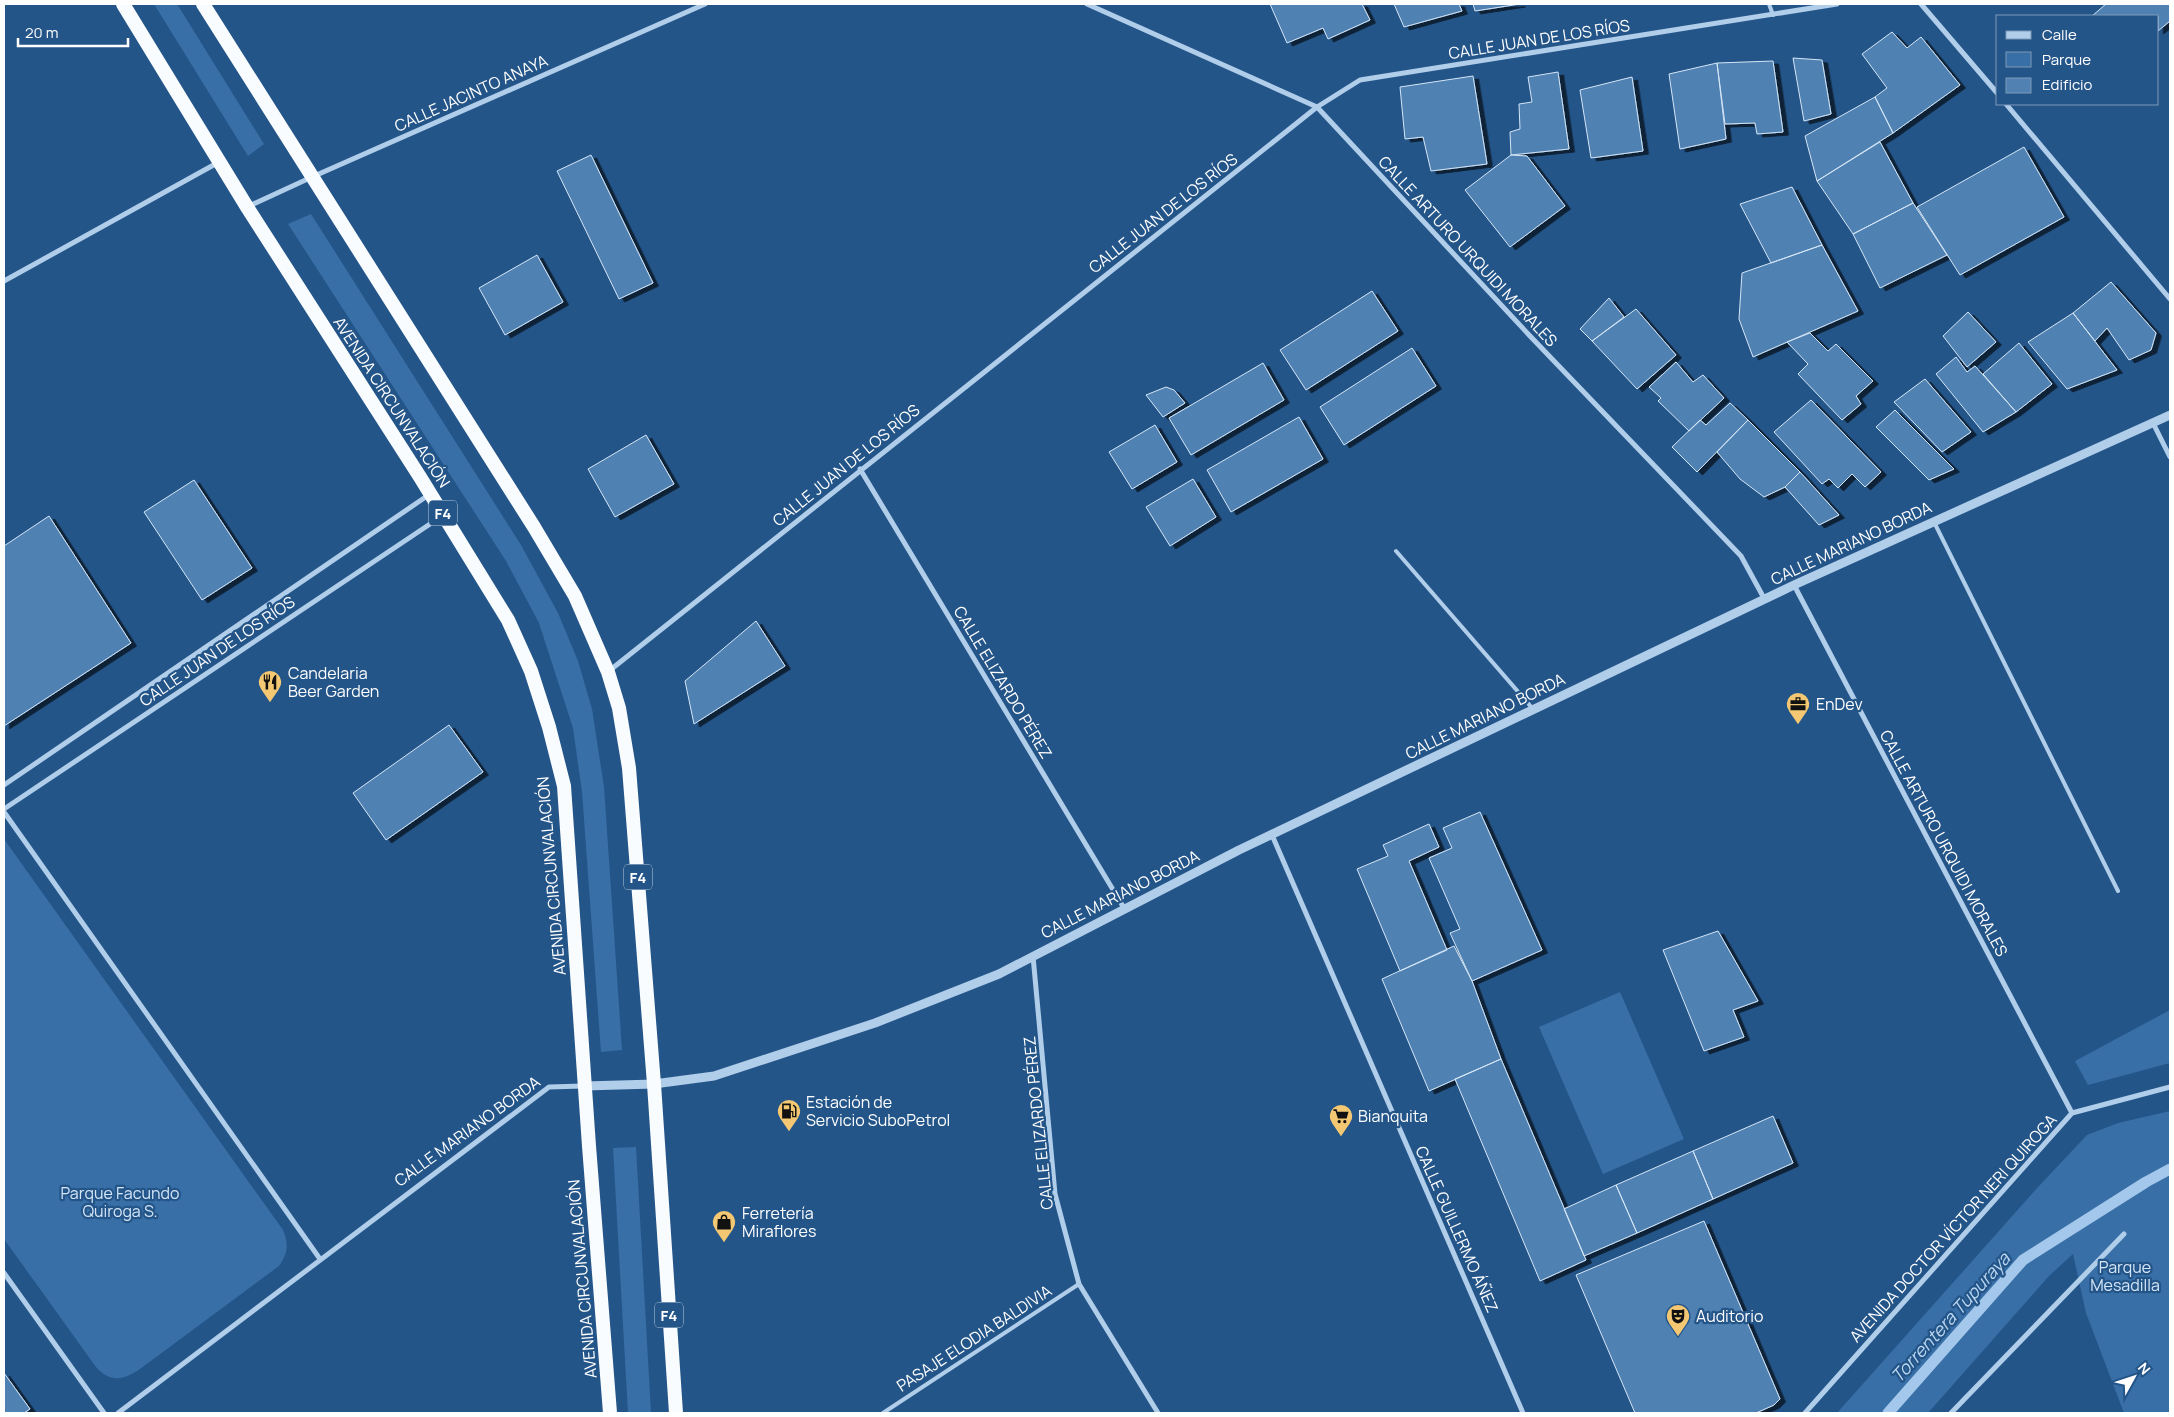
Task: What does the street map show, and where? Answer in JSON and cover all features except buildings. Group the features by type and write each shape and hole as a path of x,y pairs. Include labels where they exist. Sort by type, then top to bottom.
{"highway":[{"name":"AVENIDA CIRCUNVALACIÓN","path":"123,4 247,208 444,515 508,620 530,671 549,727 564,786 610,1413"},
{"name":"F4","path":"203,4 534,527 574,596 608,672 619,708 629,768 654,1084 676,1413"}],"street":[{"name":"CALLE JACINTO ANAYA","path":"247,208 312,176 705,4"},
{"name":"CALLE ARTURO URQUIDI MORALES","path":"1087,4 1317,107 1530,336 1741,556 1765,600"},
{"name":"CALLE JUAN DE LOS RÍOS","path":"608,672 1317,107 1360,80 1837,4"},
{"path":"1922,4 1996,92"},
{"path":"2007,105 2170,299"},
{"path":"4,281 219,162"},
{"name":"CALLE MARIANO BORDA","path":"118,1413 549,1087 654,1084 714,1076 892,1016 999,974 1124,908 1272,835 1794,585 2170,415"},
{"path":"2153,423 2170,457"},
{"name":"CALLE ELIZARDO PÉREZ","path":"860,470 1124,908"},
{"name":"CALLE JUAN DE LOS RÍOS","path":"4,785 430,493"},
{"name":"CALLE JUAN DE LOS RÍOS","path":"4,811 444,515"},
{"name":"CALLE ARTURO URQUIDI MORALES","path":"1794,585 2072,1113"},
{"path":"4,811 320,1259"},
{"name":"CALLE GUILLERMO ÁÑEZ","path":"1272,835 1523,1413"},
{"name":"CALLE ELIZARDO PÉREZ","path":"1033,956 1055,1194 1079,1284 1158,1413"},
{"name":"AVENIDA DOCTOR VÍCTOR NERI QUIROGA","path":"1805,1413 2072,1113 2170,1087"},
{"path":"1952,1413 2124,1234"},
{"path":"4,1273 104,1413"}],"lane":[{"path":"1769,4 1773,15"},
{"path":"1934,522 2118,891"},
{"path":"1396,551 1533,710"},
{"name":"PASAJE ELODIA BALDIVIA","path":"883,1413 1079,1284"}],"green space":[{"path":"154,4 177,4 264,144 248,156"},
{"path":"311,214 521,545 558,613 578,661 592,709 604,787 622,1050 601,1052 582,792 573,728 539,623 506,561 288,224"},
{"name":"Parque Facundo Quiroga S.","path":"4,839 283,1230 286,1240 286,1253 279,1266 128,1376 112,1378 96,1367 4,1239"},
{"path":"1620,992 1684,1139 1603,1174 1539,1027"},
{"path":"2170,1010 2170,1063 2088,1085 2075,1061"},
{"name":"Parque Mesadilla","path":"2170,1111 2170,1413 2124,1413 2086,1313 2073,1254 2049,1276 1928,1413 1837,1413 2039,1186 2087,1135 2118,1123"},
{"path":"636,1147 651,1413 628,1413 613,1148"}],"waterway":[{"name":"Torrentera Tupuraya","path":"1888,1413 2023,1260 2146,1182 2170,1169"}],"place":[{"name":"Candelaria Beer Garden","path":"270,703"},
{"name":"EnDev","path":"1798,725"},
{"name":"Estación de Servicio SuboPetrol","path":"789,1132"},
{"name":"Bianquita","path":"1341,1137"},
{"name":"Ferretería Miraflores","path":"724,1243"},
{"name":"Auditorio","path":"1678,1337"}]}
